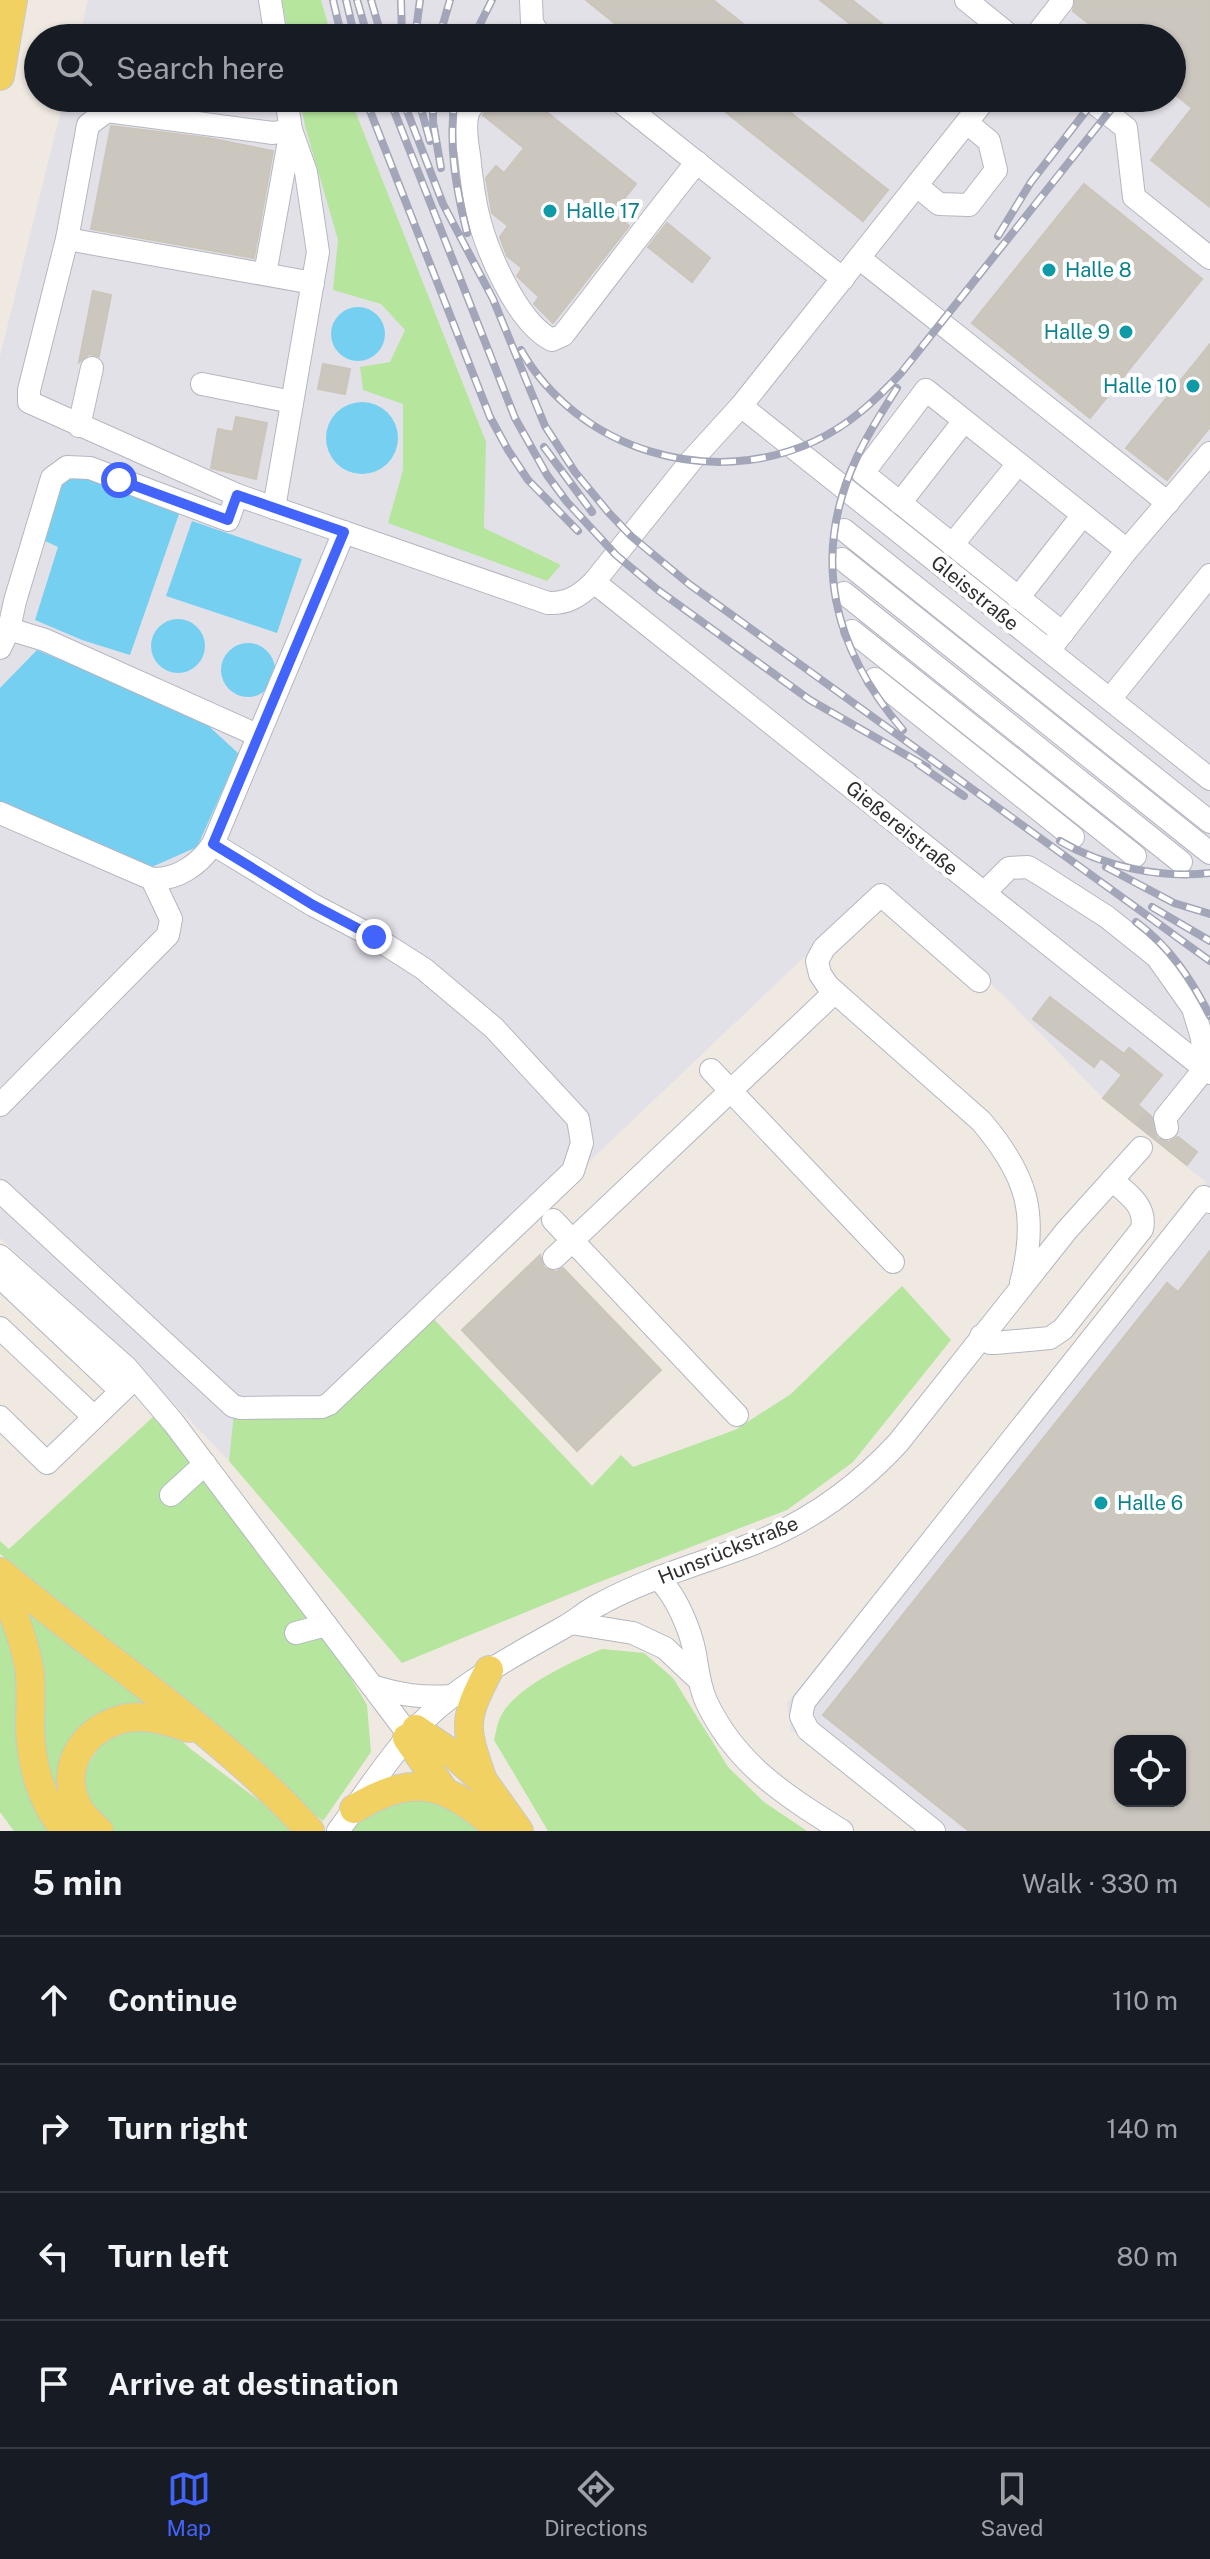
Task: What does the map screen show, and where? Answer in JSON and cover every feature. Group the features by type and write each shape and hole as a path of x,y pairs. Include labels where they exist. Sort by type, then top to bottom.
{"main road":[{"path":"0,76 13,0"},
{"path":"0,1572 203,1732 302,1822"},
{"path":"0,1586 16,1616 29,1669 30,1734 40,1787 66,1831"},
{"path":"484,1782 467,1727 473,1702 489,1670"},
{"path":"99,1831 78,1809 70,1779 77,1752 96,1729 128,1718 163,1720 203,1732"},
{"path":"411,1734 454,1755 484,1782 519,1831"},
{"path":"411,1734 445,1792"},
{"path":"346,1820 379,1794 414,1786 445,1792 471,1806 501,1831"}],"street":[{"path":"270,0 274,24"},
{"path":"531,0 533,24"},
{"path":"966,0 996,24"},
{"path":"1045,24 1062,2"},
{"path":"106,112 88,125 67,239 29,390 29,402 237,495 558,604 580,596 594,582 691,461 741,406 975,112"},
{"path":"115,112 273,133 291,130"},
{"path":"274,508 318,252 318,235 306,172 291,130 288,112"},
{"path":"469,112 467,131 478,213 496,263 521,310 532,325 552,340 563,335 697,162"},
{"path":"634,112 843,279"},
{"path":"1106,112 1126,128 1134,197 1210,258"},
{"path":"917,186 939,204 969,205 996,170 989,141 967,123"},
{"path":"265,274 291,130"},
{"path":"67,239 313,283"},
{"path":"859,258 1168,503"},
{"path":"79,426 92,368"},
{"path":"202,384 292,402"},
{"path":"1063,633 863,473 926,390 1127,550"},
{"name":"Gleisstraße","path":"741,406 1210,779"},
{"path":"900,503 964,421"},
{"path":"958,756 1210,453"},
{"path":"952,545 1018,464"},
{"path":"237,495 228,520 90,468 67,467 52,478 4,638 45,640 257,735"},
{"path":"1018,598 1082,516"},
{"path":"844,530 1210,822"},
{"path":"0,813 152,879 161,880 196,864 213,844 344,532"},
{"path":"842,559 1210,853"},
{"path":"1110,699 1210,575"},
{"name":"Gießereistraße","path":"594,582 1208,1068"},
{"path":"844,593 1181,862"},
{"path":"852,631 1135,856"},
{"path":"875,679 958,756 1073,837"},
{"path":"0,1191 233,1406 322,1407 329,1404 573,1171 582,1143 578,1119 474,1010 424,969 374,937 313,905 213,844"},
{"path":"984,893 1009,868 1028,867 1107,917 1157,957 1176,981 1193,1008 1208,1068"},
{"path":"0,1105 168,935 171,919 152,879"},
{"path":"979,981 881,895 824,948 817,961 820,974 835,992 981,1121 1003,1147 1016,1169 1030,1211 1031,1234 1020,1288"},
{"path":"554,1258 835,992"},
{"name":"Hunsrückstraße","path":"346,1820 382,1768 411,1734 452,1696 489,1670 600,1603 657,1578 756,1543 801,1522 868,1475 898,1443 1020,1288 1208,1068"},
{"path":"711,1070 893,1262"},
{"path":"981,1336 995,1343 1050,1338 1063,1329 1142,1229 1144,1219 1141,1208 1112,1180"},
{"path":"934,1831 808,1730 801,1716 804,1702 1204,1197 1210,1202"},
{"path":"553,1220 737,1415"},
{"path":"0,1256 205,1464 411,1734"},
{"path":"0,1277 128,1384"},
{"path":"0,1328 94,1417"},
{"path":"0,1417 47,1463 128,1384"},
{"path":"171,1495 205,1464"},
{"path":"657,1578 669,1588 675,1600 695,1650 697,1678 719,1725 740,1753 776,1789 842,1831"},
{"path":"571,1623 633,1633 665,1648 697,1678"},
{"path":"296,1633 326,1625"},
{"path":"372,1686 422,1698 452,1696"}],"shaded area":[{"path":"88,0 1210,0 1210,1831 918,1831 791,1730 787,1703 1206,1182 1103,1098 1002,994 880,885 429,1314 592,1486 621,1455 633,1467 735,1430 791,1394 902,1286 951,1340 853,1462 787,1510 402,1662 229,1461 147,1375 0,1238 0,356 61,112 1186,112 1186,24 82,24"}],"green space":[{"path":"282,0 321,0 328,24 286,24"},
{"path":"302,112 356,112 486,442 484,528 561,565 547,581 388,523 403,470 403,404 363,390 360,367 390,362 405,330 381,304 333,290 338,240"},
{"path":"902,1286 951,1340 853,1462 787,1510 594,1584 402,1663 229,1461 234,1412 328,1411 429,1314 592,1486 621,1455 633,1467 735,1430 791,1394"},
{"path":"153,1417 196,1463 326,1636 367,1705 371,1752 323,1821 115,1656 0,1554 0,1541 9,1549"},
{"path":"0,1581 159,1711 69,1755 89,1831 14,1831 0,1812"},
{"path":"602,1649 644,1653 673,1678 728,1767 764,1802 807,1831 548,1831 494,1740 498,1725 508,1705 531,1685"},
{"path":"165,1726 286,1821 293,1831 106,1831 79,1789 89,1764 115,1728"},
{"path":"403,1799 444,1801 487,1831 347,1831 358,1814"}],"water":[{"path":"358,307 377,315 385,334 377,353 358,361 339,353 331,334 339,315"},
{"path":"362,402 382,408 392,418 398,438 392,458 382,468 362,474 342,468 332,458 326,438 332,418 342,408"},
{"path":"85,475 179,514 130,655 82,640 35,620 58,547 43,540 63,482"},
{"path":"192,521 302,559 277,633 166,596"},
{"path":"178,619 197,627 205,646 197,665 178,673 159,665 151,646 159,627"},
{"path":"248,643 267,651 275,670 267,689 248,697 229,689 221,670 229,651"},
{"path":"37,650 200,718 239,754 197,847 145,870 0,804 0,688"}],"building":[{"path":"586,0 713,0 743,24 616,24"},
{"path":"820,0 852,0 882,24 850,24"},
{"path":"1075,0 1210,0 1210,207 1151,160 1192,108 1186,103 1186,24 1089,24 1073,11"},
{"name":"Halle 17","path":"485,112 546,112 636,184 613,213 629,226 553,323 534,304 539,297 517,276 522,268 507,256 500,237 508,226 492,213 486,178 496,166 504,173 524,148 483,115"},
{"path":"726,112 790,112 888,190 863,221"},
{"path":"111,126 208,138 273,151 254,258 91,229"},
{"path":"1084,184 1202,279 1090,418 972,323"},
{"path":"667,223 710,258 692,282 648,247"},
{"path":"93,291 111,295 99,356 89,354 79,362"},
{"name":"Halle 10","path":"1210,344 1210,427 1167,480 1126,448"},
{"path":"323,364 350,369 345,394 318,389"},
{"path":"236,417 267,423 256,479 211,468 218,429 233,432"},
{"path":"1050,997 1124,1054 1129,1048 1162,1075 1138,1105 1151,1116 1157,1138 1169,1142 1178,1137 1197,1152 1187,1165 1103,1098 1122,1075 1101,1058 1094,1067 1033,1019"},
{"name":"Halle 6","path":"1210,1251 1210,1831 969,1831 823,1715 1167,1283 1178,1292"},
{"path":"540,1255 544,1268 556,1272 563,1268 661,1370 577,1451 462,1330"}],"tunnel":[{"path":"1144,1131 1154,1118"}],"railway":[{"path":"333,0 339,24"},
{"path":"346,0 352,24"},
{"path":"357,0 364,24"},
{"path":"371,0 378,24"},
{"path":"401,0 402,24"},
{"path":"417,24 420,0"},
{"path":"443,24 450,0"},
{"path":"480,24 492,0"},
{"path":"370,112 490,417 528,480 578,531"},
{"path":"395,112 515,418 547,475 567,502 616,555 658,590 810,700 927,767"},
{"path":"407,112 443,204 493,299 545,426 575,472 609,513 631,536 689,584 1210,961"},
{"path":"422,112 430,141"},
{"path":"433,112 441,168"},
{"path":"453,112 454,166 467,233"},
{"path":"998,236 1031,182 1085,112"},
{"path":"521,350 546,385 576,413 611,436 650,451 691,460 733,462 775,455 815,441 861,412 901,373 1109,112"},
{"path":"897,388 861,448 843,494 835,530 832,566 836,601 845,634 879,699 903,730"},
{"path":"544,447 592,512"},
{"path":"918,764 964,796"},
{"path":"1060,841 1076,850 1132,869 1172,874 1210,873"},
{"path":"1106,867 1174,903 1210,914"},
{"path":"1152,907 1210,941"},
{"path":"1136,922 1179,964 1210,1016"}],"place":[{"name":"Halle 17","path":"550,211"},
{"name":"Halle 8","path":"1049,270"},
{"name":"Halle 9","path":"1126,332"},
{"name":"Halle 10","path":"1193,386"},
{"name":"Halle 6","path":"1101,1503"}],"route":[{"path":"119,480 228,520 237,495 344,532 213,844 313,905 374,937"}]}
